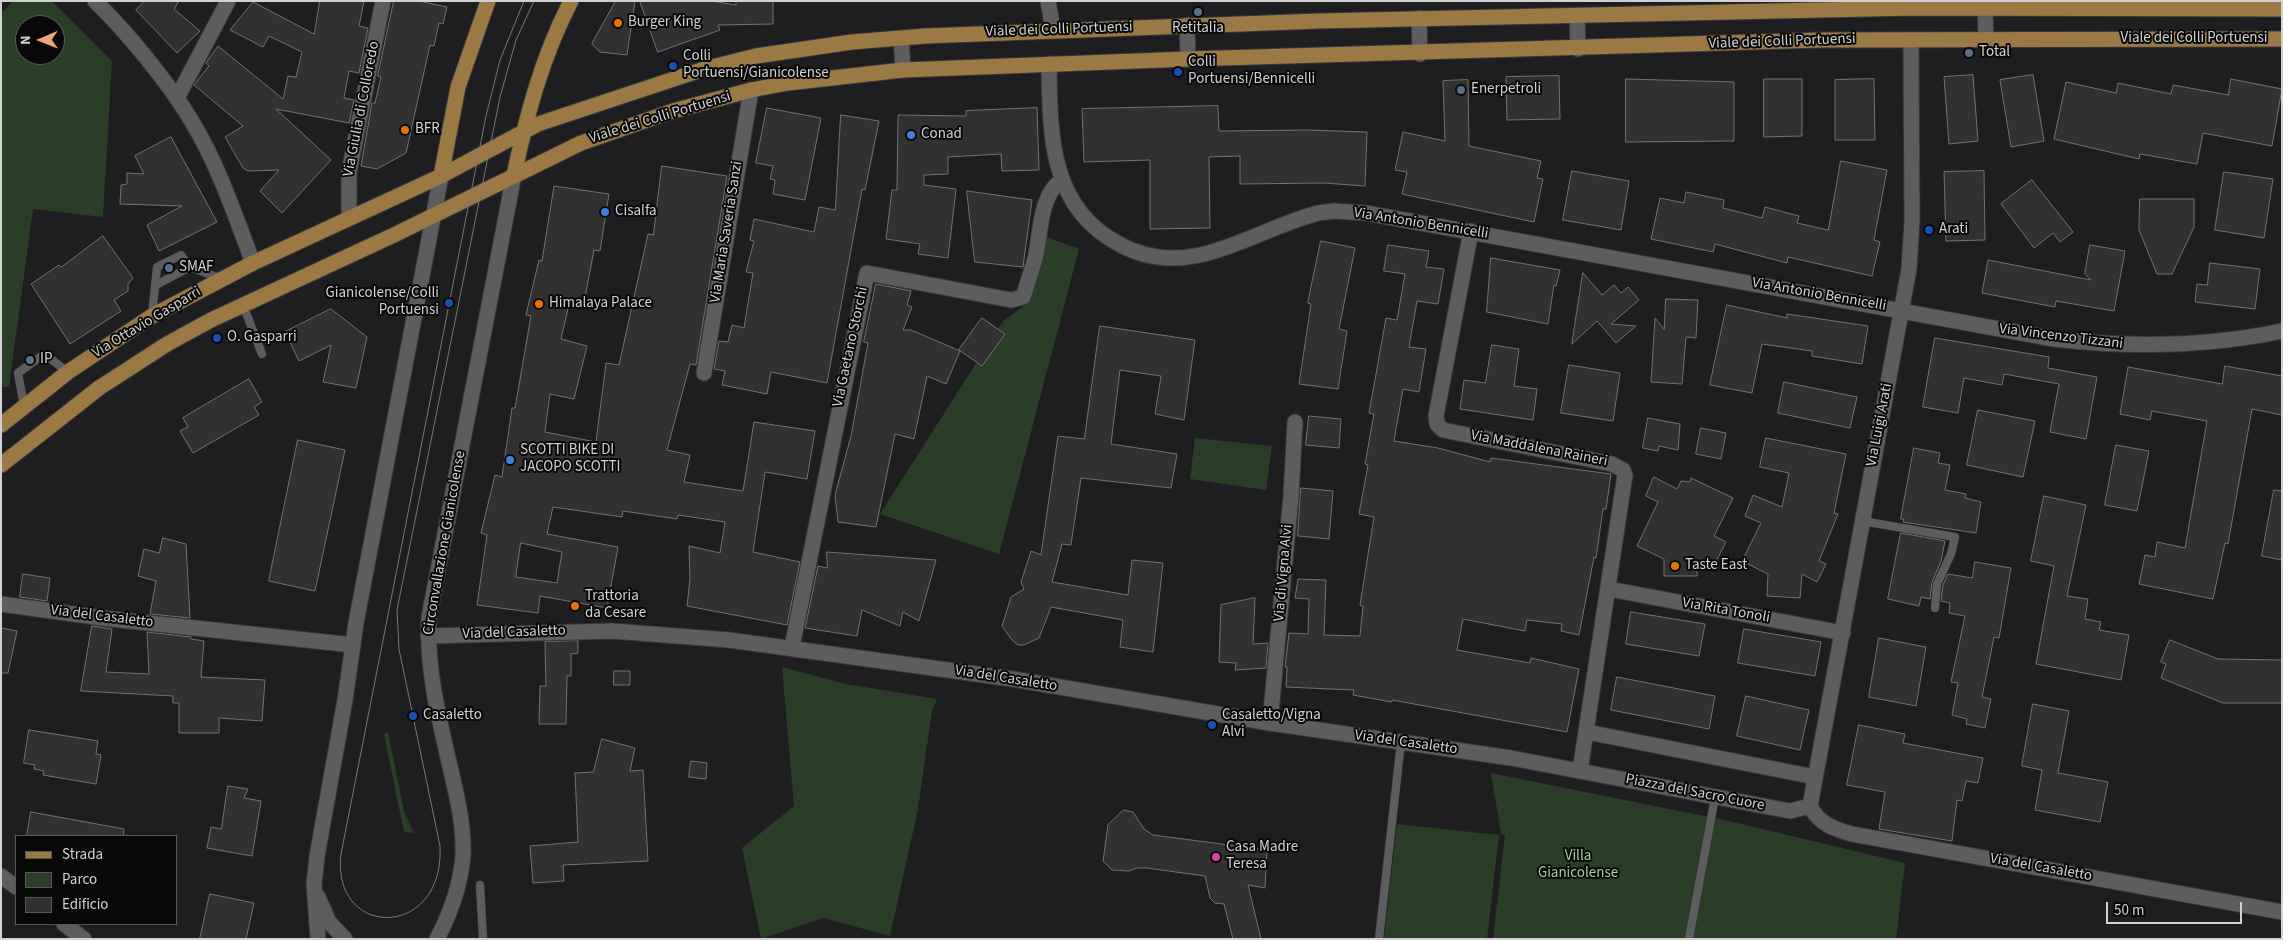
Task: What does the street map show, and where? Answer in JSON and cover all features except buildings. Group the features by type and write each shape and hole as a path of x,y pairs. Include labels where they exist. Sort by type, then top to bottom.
{"main road":[{"path":"440,176 458,87 488,1"},
{"name":"Circonvallazione Gianicolense","path":"514,175 523,132 545,55 571,1"},
{"name":"Viale dei Colli Portuensi","path":"523,132 565,113 729,62 844,43 901,38 1053,30 1418,18 1577,16 1911,5 1985,8 2282,9"},
{"name":"Viale dei Colli Portuensi","path":"514,175 562,151 600,135 673,111 750,90 828,78 903,70 1188,59 1420,54 1820,40 2282,39"},
{"path":"440,176 523,132"},
{"path":"433,215 514,175"},
{"name":"Via Ottavio Gasparri","path":"1,425 68,372 152,316 253,263 440,176"},
{"name":"Via Ottavio Gasparri","path":"1,465 69,409 120,373 180,336 433,215"}],"street":[{"path":"95,1 111,17 177,98 192,121 222,183 253,263"},
{"path":"177,98 228,1"},
{"name":"Via Giulia di Colloredo","path":"350,218 349,172 383,1"},
{"path":"1048,1 1053,30"},
{"path":"1985,8 1986,39"},
{"path":"1577,16 1578,49"},
{"path":"1418,18 1420,54"},
{"path":"1187,26 1188,59"},
{"path":"901,38 903,70"},
{"name":"Via Luigi Arati","path":"1810,806 1902,310 1911,244 1911,40"},
{"name":"Via Antonio Bennicelli","path":"1049,64 1055,154 1062,180 1081,215 1099,232 1135,252 1158,258 1201,255 1305,217 1334,211 1366,213 1902,310"},
{"name":"Via Maria Saveria Sanzi","path":"704,373 750,90"},
{"name":"Circonvallazione Gianicolense","path":"436,936 458,882 463,844 458,801 431,674 428,636 432,600 514,175"},
{"path":"318,939 314,884 353,645 440,176"},
{"name":"Via Gaetano Storchi","path":"793,642 867,273 1011,300 1020,299 1024,297 1035,259 1047,202 1054,187 1062,180"},
{"name":"Via Maddalena Raineri","path":"1471,231 1436,416 1437,424 1443,430 1612,464 1623,470 1625,484 1580,771"},
{"name":"Via Vincenzo Tizzani","path":"1902,310 2054,339 2123,345 2203,344 2251,338 2282,331"},
{"name":"Via di Vigna Alvi","path":"1270,723 1295,422"},
{"name":"Via Rita Tonoli","path":"1609,589 1843,633"},
{"name":"Via del Casaletto","path":"1,604 102,618 353,645"},
{"name":"Via del Casaletto","path":"428,636 594,631 677,634 1014,679 1270,723 1510,758 1580,771"},
{"path":"1587,732 1815,777"},
{"name":"Piazza del Sacro Cuore","path":"1580,771 1790,811 1810,806"},
{"name":"Via del Casaletto","path":"1810,806 1820,821 1828,826 1852,834 2282,912"},
{"path":"1,876 15,886"},
{"path":"314,884 329,922 345,939"},
{"path":"65,925 84,939"}],"lane":[{"path":"152,316 157,267 181,255 190,267 222,279"},
{"path":"156,285 190,267"},
{"path":"242,305 262,354"},
{"path":"24,406 18,373 44,354 68,372"},
{"path":"1862,521 1955,537 1951,554 1938,584 1935,608"},
{"path":"1379,939 1401,742"},
{"path":"1689,939 1715,797"},
{"path":"480,885 483,939"}],"green space":[{"path":"13,1 52,1 112,61 103,217 33,209 9,387 1,387 1,14"},
{"path":"1047,237 1079,249 999,554 880,514 1003,321 1023,307"},
{"path":"1195,438 1272,446 1266,490 1190,479"},
{"path":"782,667 846,684 937,699 932,711 918,809 890,936 823,918 761,939 742,848 794,806"},
{"path":"388,732 404,811 414,833 404,832 384,734"},
{"name":"Villa Gianicolense","path":"1491,773 1729,821 1905,863 1896,939 1493,939 1505,835 1501,834"},
{"path":"1397,824 1499,835 1487,939 1384,939"}],"tram line":[{"path":"524,1 500,60 486,116 341,854 343,882 353,902 369,914 389,918 408,913 425,899 437,877 440,846 399,649 397,610 500,97 516,40 534,1"}],"place":[{"name":"Retitalia","path":"1198,12"},
{"name":"Burger King","path":"618,23"},
{"name":"Total","path":"1969,53"},
{"name":"Colli Portuensi/Gianicolense","path":"673,66"},
{"name":"Colli Portuensi/Bennicelli","path":"1178,72"},
{"name":"Enerpetroli","path":"1461,90"},
{"name":"BFR","path":"405,130"},
{"name":"Conad","path":"911,135"},
{"name":"Cisalfa","path":"605,212"},
{"name":"Arati","path":"1929,230"},
{"name":"SMAF","path":"169,268"},
{"name":"Gianicolense/Colli Portuensi","path":"449,303"},
{"name":"Himalaya Palace","path":"539,304"},
{"name":"O. Gasparri","path":"217,338"},
{"name":"IP","path":"30,360"},
{"name":"SCOTTI BIKE DI JACOPO SCOTTI","path":"510,460"},
{"name":"Taste East","path":"1675,566"},
{"name":"Trattoria da Cesare","path":"575,606"},
{"name":"Casaletto","path":"413,716"},
{"name":"Casaletto/Vigna Alvi","path":"1212,725"},
{"name":"Casa Madre Teresa","path":"1216,857"}]}
